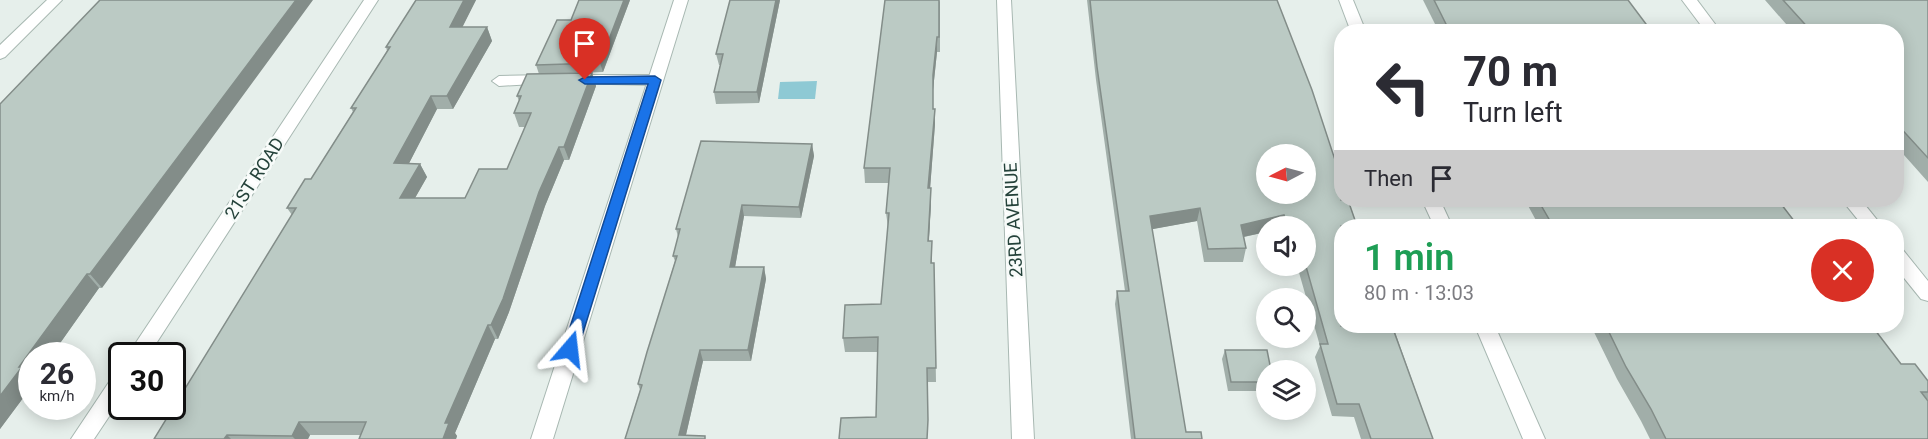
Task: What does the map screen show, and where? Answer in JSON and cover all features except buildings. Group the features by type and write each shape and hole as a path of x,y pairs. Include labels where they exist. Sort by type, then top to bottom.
{"street":[{"path":"0,54 55,0"},
{"name":"21ST ROAD","path":"146,342 371,0"},
{"path":"542,439 681,0"},
{"name":"23RD AVENUE","path":"1004,0 1023,439"},
{"path":"1346,0 1356,24"},
{"path":"1689,0 1708,24"},
{"path":"1857,207 1867,219"},
{"path":"1904,265 1928,294"},
{"path":"1488,333 1533,439"},
{"path":"82,439 108,400"}],"lane":[{"path":"499,81 655,80"}],"water":[{"path":"817,81 815,99 778,99 780,82"}],"route":[{"path":"570,349 655,80 585,80"}]}
